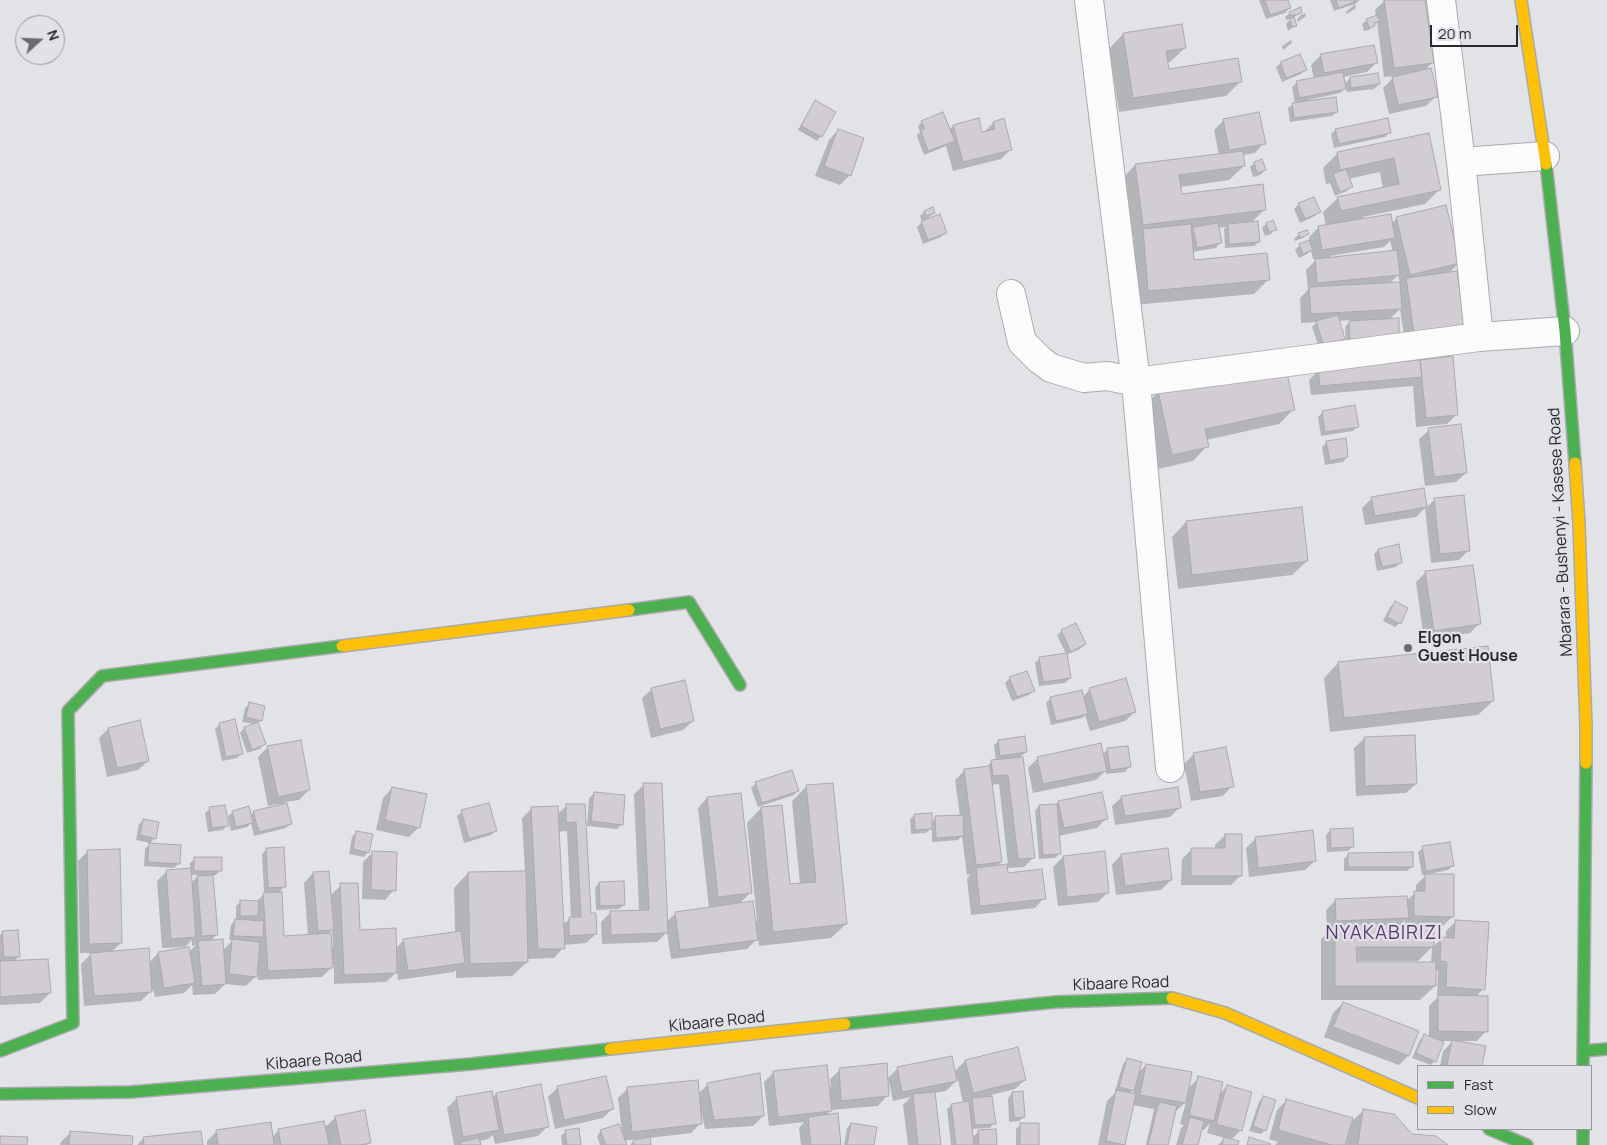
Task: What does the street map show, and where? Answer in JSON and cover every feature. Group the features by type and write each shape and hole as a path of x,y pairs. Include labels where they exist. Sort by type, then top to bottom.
{"main road":[{"name":"Mbarara - Bushenyi - Kasese Road","path":"1521,0 1546,156 1565,331 1579,524 1586,726 1583,1065"},
{"path":"0,1051 73,1023 68,711 102,676 689,602 740,684"},
{"name":"Kibaare Road","path":"0,1094 131,1092 353,1074 471,1064 1055,1002 1175,998 1225,1013 1417,1098"},
{"path":"1583,1051 1607,1049"},
{"path":"1492,1130 1527,1145"},
{"path":"1583,1130 1583,1145"}],"street":[{"path":"1090,0 1136,382 1170,768"},
{"path":"1442,0 1480,337"},
{"path":"1461,162 1546,156"},
{"path":"1011,294 1022,342 1040,360 1058,371 1084,378 1112,377 1136,382 1480,337 1565,331"}],"building":[{"path":"1265,0 1288,0 1291,8 1270,15"},
{"path":"1336,0 1359,0 1339,8"},
{"path":"1384,0 1425,0 1434,63 1394,68"},
{"path":"1301,7 1302,13 1291,16 1289,12"},
{"path":"1377,15 1380,21 1374,23 1375,26 1369,28 1366,19"},
{"path":"1294,17 1297,26 1293,27 1289,19"},
{"path":"1182,24 1186,48 1166,51 1169,69 1238,58 1242,82 1133,98 1123,33"},
{"path":"1374,45 1378,63 1324,73 1320,54"},
{"path":"1300,54 1307,70 1286,78 1280,62"},
{"path":"1431,68 1438,97 1398,105 1392,77"},
{"path":"1343,72 1346,89 1299,98 1296,81"},
{"path":"1378,73 1380,84 1351,88 1350,77"},
{"path":"1336,97 1338,112 1294,118 1292,103"},
{"path":"815,100 836,112 822,137 801,126"},
{"path":"943,112 955,141 928,151 921,129 925,129 921,121"},
{"path":"1259,112 1266,144 1229,150 1223,119"},
{"path":"979,118 982,132 995,129 993,122 1004,118 1012,150 963,162 953,125"},
{"path":"1388,118 1391,133 1339,144 1335,129"},
{"path":"838,129 864,138 851,176 824,166"},
{"path":"1429,133 1441,190 1341,211 1337,197 1399,184 1394,158 1340,170 1337,152"},
{"path":"1243,151 1245,166 1179,175 1182,194 1263,184 1266,210 1143,225 1135,164"},
{"path":"1262,159 1266,170 1257,173 1254,162"},
{"path":"1346,169 1353,187 1340,192 1333,174"},
{"path":"1314,197 1321,212 1305,219 1298,203"},
{"path":"1446,205 1460,263 1410,275 1396,217"},
{"path":"933,207 935,213 926,216 924,211"},
{"path":"940,214 947,233 928,240 921,221"},
{"path":"1391,214 1395,238 1322,250 1318,226"},
{"path":"1273,220 1277,230 1269,232 1266,223"},
{"path":"1258,221 1260,242 1229,244 1228,224"},
{"path":"1218,223 1222,243 1197,248 1193,227"},
{"path":"1191,224 1194,260 1267,253 1270,280 1148,291 1143,229"},
{"path":"1307,230 1309,234 1300,238 1298,233"},
{"path":"1309,240 1313,250 1303,254 1299,244"},
{"path":"1397,250 1400,275 1317,283 1315,259"},
{"path":"1457,271 1466,331 1415,339 1406,278"},
{"path":"1400,282 1402,309 1311,314 1309,287"},
{"path":"1338,315 1345,339 1324,346 1316,321"},
{"path":"1399,318 1399,338 1350,340 1349,321"},
{"path":"1453,356 1458,415 1426,418 1420,360"},
{"path":"1420,360 1422,377 1320,386 1318,369"},
{"path":"1285,364 1295,410 1205,429 1209,447 1172,455 1158,391"},
{"path":"1355,405 1359,427 1325,432 1322,411"},
{"path":"1461,424 1467,473 1434,477 1428,428"},
{"path":"1346,438 1348,457 1330,461 1326,441"},
{"path":"1424,488 1427,507 1375,516 1371,497"},
{"path":"1464,495 1470,551 1440,554 1434,498"},
{"path":"1302,507 1308,561 1192,575 1186,521"},
{"path":"1399,544 1402,563 1382,567 1378,549"},
{"path":"1473,565 1481,624 1434,631 1425,571"},
{"path":"1395,601 1408,608 1401,624 1387,617"},
{"path":"1076,623 1086,644 1071,652 1061,630"},
{"path":"1488,646 1494,701 1344,718 1338,662"},
{"path":"1067,653 1071,678 1043,682 1039,657"},
{"path":"1027,671 1035,691 1017,697 1009,677"},
{"path":"1126,678 1136,712 1099,722 1089,688"},
{"path":"685,680 694,721 660,729 651,688"},
{"path":"1082,690 1088,714 1056,721 1050,697"},
{"path":"249,702 265,706 262,721 246,717"},
{"path":"235,719 243,754 226,757 219,723"},
{"path":"140,720 149,761 117,768 108,728"},
{"path":"258,722 266,744 252,750 244,727"},
{"path":"1415,735 1417,784 1365,786 1364,737"},
{"path":"1025,736 1027,752 1000,756 998,740"},
{"path":"301,740 310,790 278,797 267,746"},
{"path":"1101,743 1107,771 1043,784 1037,757"},
{"path":"1128,746 1131,767 1110,770 1107,748"},
{"path":"1226,747 1234,787 1200,792 1193,753"},
{"path":"1023,757 1035,858 1018,859 1008,775 993,776 991,760"},
{"path":"990,766 1002,862 976,865 964,769"},
{"path":"792,770 799,791 762,803 755,782"},
{"path":"643,783 662,783 668,933 611,935 610,911 649,910"},
{"path":"833,783 847,924 773,932 761,807 782,805 790,884 816,882 806,785"},
{"path":"392,787 427,794 420,828 385,820"},
{"path":"1178,787 1181,808 1125,816 1121,796"},
{"path":"594,792 625,795 623,825 591,821"},
{"path":"1102,792 1108,819 1064,828 1058,801"},
{"path":"741,793 752,893 718,897 707,797"},
{"path":"287,803 292,824 259,832 253,811"},
{"path":"489,803 497,831 469,839 461,810"},
{"path":"566,804 585,804 591,913 596,913 597,934 569,936 569,917 581,917 576,822 566,823"},
{"path":"1057,804 1061,854 1043,855 1039,805"},
{"path":"225,805 229,826 212,828 209,807"},
{"path":"249,806 253,823 236,827 232,811"},
{"path":"558,806 565,949 538,949 531,807"},
{"path":"932,813 932,829 915,830 914,814"},
{"path":"963,815 964,836 936,838 935,816"},
{"path":"143,819 159,822 156,839 140,835"},
{"path":"1353,828 1354,847 1331,848 1330,829"},
{"path":"1313,830 1316,861 1258,868 1255,837"},
{"path":"356,831 373,834 369,853 353,849"},
{"path":"1225,834 1242,834 1242,876 1191,876 1191,848 1225,848"},
{"path":"1450,842 1454,866 1426,871 1422,846"},
{"path":"149,843 181,845 180,864 148,862"},
{"path":"284,847 286,887 268,888 266,848"},
{"path":"1168,848 1172,880 1125,886 1121,854"},
{"path":"120,849 122,943 89,944 87,850"},
{"path":"372,851 397,852 396,891 371,890"},
{"path":"1105,851 1109,893 1067,897 1063,856"},
{"path":"1413,852 1413,867 1348,867 1348,853"},
{"path":"194,857 222,857 222,871 194,871"},
{"path":"1007,864 1008,873 1042,869 1046,899 980,906 976,868"},
{"path":"191,868 196,937 171,939 166,870"},
{"path":"329,871 334,930 318,931 313,872"},
{"path":"526,871 528,962 470,964 468,872"},
{"path":"1425,874 1454,874 1454,917 1414,916 1414,891 1425,891"},
{"path":"213,875 218,935 202,936 197,876"},
{"path":"624,881 625,905 600,906 599,882"},
{"path":"340,883 358,883 360,930 396,928 397,973 344,975"},
{"path":"282,892 284,936 331,933 333,968 268,971 263,893"},
{"path":"1407,896 1409,918 1336,921 1335,899"},
{"path":"240,900 259,901 258,916 240,916"},
{"path":"753,901 758,940 680,950 675,912"},
{"path":"235,919 264,921 263,937 233,936"},
{"path":"1455,920 1489,922 1485,990 1446,987 1447,962 1440,961 1441,937 1454,938"},
{"path":"1335,924 1434,924 1434,947 1356,947 1357,962 1436,962 1436,986 1335,986"},
{"path":"18,930 20,957 4,957 2,931"},
{"path":"461,931 465,963 408,971 403,939"},
{"path":"223,939 226,984 202,986 198,941"},
{"path":"232,939 260,942 257,977 229,974"},
{"path":"189,947 195,983 164,988 158,952"},
{"path":"149,948 152,992 94,996 90,953"},
{"path":"48,959 51,993 0,997 0,961"},
{"path":"1438,995 1488,996 1488,1032 1438,1031"},
{"path":"1343,1002 1419,1031 1409,1056 1333,1027"},
{"path":"1424,1034 1444,1042 1436,1062 1416,1053"},
{"path":"1452,1040 1486,1046 1482,1065 1447,1065"},
{"path":"1018,1047 1026,1080 973,1093 965,1060"},
{"path":"952,1056 957,1081 902,1092 897,1067"},
{"path":"1127,1058 1142,1062 1134,1091 1119,1087"},
{"path":"887,1063 889,1096 841,1101 839,1068"},
{"path":"1146,1064 1192,1072 1186,1103 1140,1095"},
{"path":"827,1065 832,1111 778,1117 773,1071"},
{"path":"760,1073 764,1116 714,1120 707,1083"},
{"path":"606,1076 614,1109 564,1120 557,1086"},
{"path":"1198,1076 1223,1082 1214,1121 1189,1115"},
{"path":"698,1080 702,1124 632,1132 627,1087"},
{"path":"541,1084 549,1127 504,1135 496,1093"},
{"path":"1227,1085 1252,1092 1242,1131 1216,1124"},
{"path":"1116,1090 1136,1094 1125,1145 1106,1141"},
{"path":"492,1091 499,1130 463,1137 456,1097"},
{"path":"1023,1091 1025,1117 1014,1118 1012,1092"},
{"path":"935,1092 941,1145 918,1145 913,1094"},
{"path":"992,1096 996,1124 975,1125 972,1098"},
{"path":"1263,1096 1276,1100 1266,1131 1253,1126"},
{"path":"1286,1099 1353,1118 1345,1145 1332,1145 1278,1130"},
{"path":"969,1101 974,1145 956,1145 951,1104"},
{"path":"1159,1102 1177,1106 1168,1145 1148,1145"},
{"path":"1363,1109 1394,1114 1412,1134 1436,1136 1448,1145 1358,1145"},
{"path":"365,1110 371,1143 341,1145 335,1116"},
{"path":"838,1113 841,1145 811,1145 808,1117"},
{"path":"1190,1117 1204,1121 1198,1145 1182,1145"},
{"path":"324,1121 329,1145 281,1145 278,1129"},
{"path":"271,1122 274,1145 218,1145 216,1130"},
{"path":"851,1123 877,1127 874,1145 847,1145"},
{"path":"1020,1123 1039,1123 1039,1145 1020,1145"},
{"path":"619,1124 627,1145 606,1145 600,1130"},
{"path":"579,1128 581,1145 567,1145 565,1130"},
{"path":"996,1129 997,1145 979,1145 978,1130"},
{"path":"70,1131 133,1136 132,1145 69,1145"},
{"path":"201,1131 203,1145 144,1145 143,1137"},
{"path":"0,1136 28,1137 27,1145 0,1145"},
{"path":"650,1137 651,1145 634,1145 633,1140"},
{"path":"1224,1137 1239,1141 1238,1145 1222,1145"},
{"path":"1249,1137 1271,1144 1247,1145"},
{"path":"479,1138 481,1145 461,1145 460,1142"}],"traffic: fast":[{"path":"1546,164 1565,331 1575,463"},
{"path":"629,610 689,602 740,685"},
{"path":"0,1051 73,1023 68,711 102,676 342,646"},
{"path":"1583,1065 1586,763"},
{"path":"845,1024 1055,1002 1172,998"},
{"path":"0,1094 131,1092 471,1064 610,1049"},
{"path":"1583,1051 1607,1049"},
{"path":"1491,1130 1527,1145"},
{"path":"1583,1130 1583,1145"}],"traffic: slow":[{"path":"1521,0 1546,164"},
{"path":"1575,463 1579,524 1586,763"},
{"path":"342,646 629,610"},
{"path":"1172,998 1225,1013 1417,1098"},
{"path":"610,1049 845,1024"}],"place":[{"name":"Elgon Guest House","path":"1408,648"}],"district":[{"name":"NYAKABIRIZI","path":"1384,934"}]}
